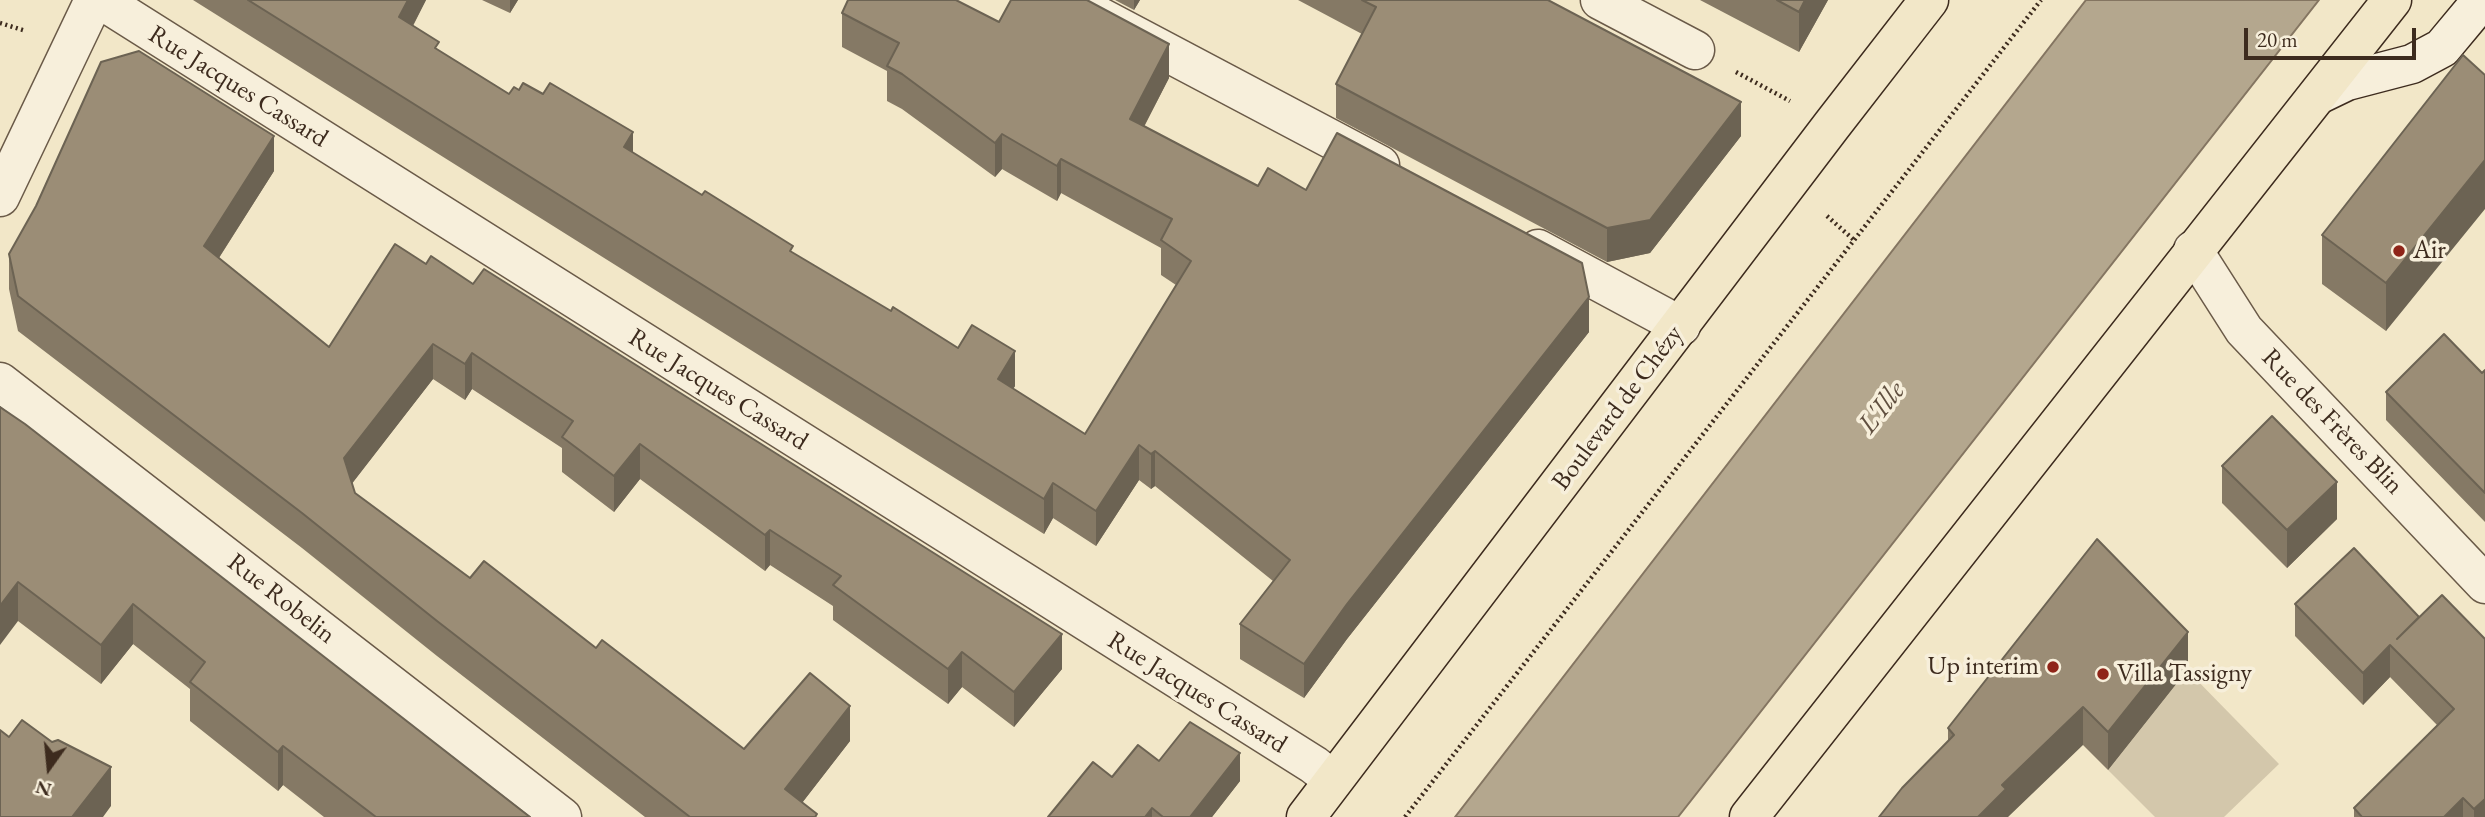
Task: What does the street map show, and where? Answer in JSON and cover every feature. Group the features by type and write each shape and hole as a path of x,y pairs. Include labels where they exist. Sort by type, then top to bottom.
{"main road":[{"name":"Boulevard de Chézy","path":"1306,817 1930,0"},
{"path":"1749,817 2392,0"}],"street":[{"path":"0,197 94,0"},
{"name":"Rue Jacques Cassard","path":"101,0 1314,765 1333,780"},
{"path":"1069,0 1412,182"},
{"path":"1600,0 1695,50"},
{"path":"2320,94 2347,81 2412,64 2442,48 2482,0"},
{"path":"1510,234 1681,326"},
{"name":"Rue des Frères Blin","path":"2193,250 2244,330 2485,584"},
{"name":"Rue Robelin","path":"0,382 562,817"}],"path":[{"path":"1405,817 2041,0"},
{"path":"0,23 13,27"},
{"path":"1695,50 1832,125"},
{"path":"1819,210 1854,240"}],"shaded area":[{"path":"2187,670 2279,764 2224,817 2155,817 2108,770"}],"water":[{"name":"L'Ille","path":"2086,0 2319,0 1678,817 1455,817"}],"building":[{"path":"248,0 408,0 399,17 439,42 435,48 509,94 514,87 519,90 523,83 543,94 550,83 633,132 624,147 702,195 705,191 793,246 790,251 891,311 893,307 958,348 972,325 1015,351 998,379 1085,434 1191,261 1161,240 1172,219 1061,159 1057,166 1002,134 995,143 902,74 887,66 899,43 842,13 848,0 956,0 999,22 1011,0 1087,0 1169,44 1130,119 1258,186 1268,168 1306,190 1337,133 1582,263 1589,297 1347,604 1304,664 1240,624 1290,560 1155,451 1151,454 1139,445 1096,511 1053,483 1044,499"},
{"path":"1362,0 1548,0 1741,102 1650,220 1607,228 1336,84 1376,7"},
{"path":"1777,0 1805,0 1799,12"},
{"path":"139,51 274,136 204,246 329,347 395,244 426,264 431,256 473,284 484,269 1062,634 1014,692 962,652 948,669 833,585 841,576 770,530 765,535 640,444 614,476 562,437 573,421 472,353 465,364 433,344 344,458 355,493 470,578 484,561 596,648 602,640 744,749 810,673 850,706 785,789 817,814 815,817 690,817 302,513 18,296 9,254 36,206 101,62"},
{"path":"2463,55 2485,75 2485,160 2386,283 2322,235"},
{"path":"2444,334 2482,373 2485,370 2485,493 2386,392"},
{"path":"0,407 530,817 376,817 283,746 278,752 190,682 205,662 133,604 101,645 18,582 0,606"},
{"path":"2272,416 2337,482 2287,530 2222,466"},
{"path":"2097,539 2188,632 2108,732 2083,707 2002,785 2006,789 1978,817 1879,817 1902,788 1954,735 1948,728"},
{"path":"2354,548 2419,617 2397,639 2442,595 2485,639 2485,799 2474,809 2463,798 2444,817 2362,817 2354,808 2454,709 2390,645 2363,673 2295,604"},
{"path":"22,720 52,742 58,740 111,767 72,817 0,817 0,730 9,737"},
{"path":"1190,722 1240,753 1190,817 1163,817 1152,808 1145,817 1048,817 1093,762 1112,777 1138,745 1159,761"}],"place":[{"name":"Air","path":"2399,251"},
{"name":"Up interim","path":"2053,667"},
{"name":"Villa Tassigny","path":"2103,674"}]}
